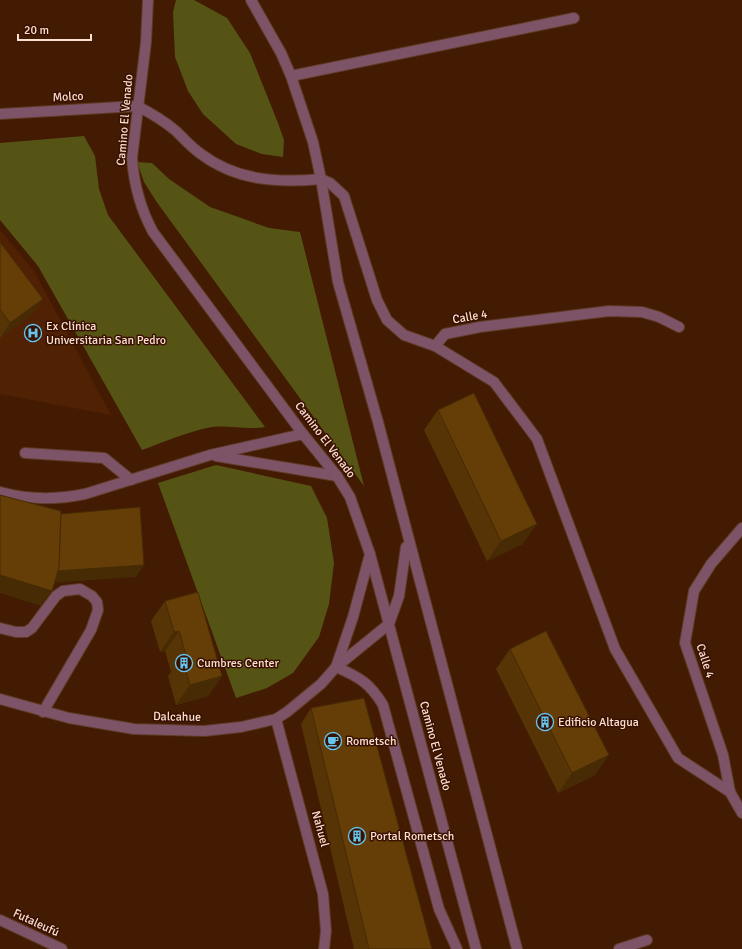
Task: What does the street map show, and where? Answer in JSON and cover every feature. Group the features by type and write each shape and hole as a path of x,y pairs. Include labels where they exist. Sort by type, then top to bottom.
{"street":[{"name":"Camino El Venado","path":"148,0 146,42 137,106 132,158 136,192 146,219 153,232 303,434 337,476 350,497 370,554 476,949"},
{"path":"251,0 270,31 291,76 312,142 321,179 338,282 378,422 407,538 517,949"},
{"path":"291,76 574,18"},
{"name":"Molco","path":"0,114 137,106"},
{"path":"137,106 170,127 200,154 230,171 263,180 288,182 321,179 334,185 344,196 377,300 387,320 404,335 435,346 494,382 537,439 615,649 678,758 730,792 742,813"},
{"name":"Calle 4","path":"435,346 445,334 480,327 609,311 642,312 659,317 679,327"},
{"path":"0,492 30,498 65,498 86,494 210,455 303,434"},
{"path":"25,453 104,458 131,480"},
{"path":"210,455 337,476"},
{"name":"Calle 4","path":"730,792 723,755 686,643 694,591 711,564 742,528"},
{"path":"389,624 399,596 403,577 407,538"},
{"name":"Dalcahue","path":"336,667 353,617 370,554"},
{"path":"0,628 16,632 26,632 32,628 56,596 63,591 80,590 92,596 97,602 98,610 91,630 44,712"},
{"name":"Dalcahue","path":"0,699 44,712 101,724 167,731 204,731 240,727 276,719 303,700 321,684 336,667 389,624"},
{"path":"336,667 358,677 369,685 383,705 439,909 457,949"},
{"name":"Nahuel","path":"276,719 323,894 326,931 324,949"},
{"name":"Futaleufú","path":"0,920 62,949"},
{"path":"619,949 647,940"}],"shaded area":[{"path":"176,0 194,0 227,18 250,53 284,140 283,157 262,154 236,144 203,114 188,91 175,57 173,12"},
{"path":"84,136 95,156 99,189 108,215 265,427 212,427 186,434 142,450 38,266 0,220 0,143"},
{"path":"137,162 152,163 169,179 210,207 269,228 300,232 364,486 156,201 144,182"},
{"name":"Ex Clínica Universitaria San Pedro","path":"0,230 34,271 111,415 0,394"},
{"path":"216,465 311,486 327,518 334,563 329,604 319,637 293,673 267,688 236,698 158,483"}],"building":[{"path":"0,242 43,299 10,323 0,309"},
{"path":"474,393 537,524 501,541 438,410"},
{"path":"0,495 61,511 59,568 52,591 0,575"},
{"path":"140,507 144,565 58,571 61,514"},
{"path":"198,592 222,676 190,685 182,656 186,655 179,631 174,632 165,601"},
{"path":"546,631 609,755 572,773 510,649"},
{"name":"Portal Rometsch","path":"364,698 432,949 369,949 311,708"}],"place":[{"name":"Ex Clínica Universitaria San Pedro","path":"33,333"},
{"name":"Cumbres Center","path":"184,663"},
{"name":"Edificio Altagua","path":"545,722"},
{"name":"Rometsch","path":"333,741"},
{"name":"Portal Rometsch","path":"357,836"}]}
